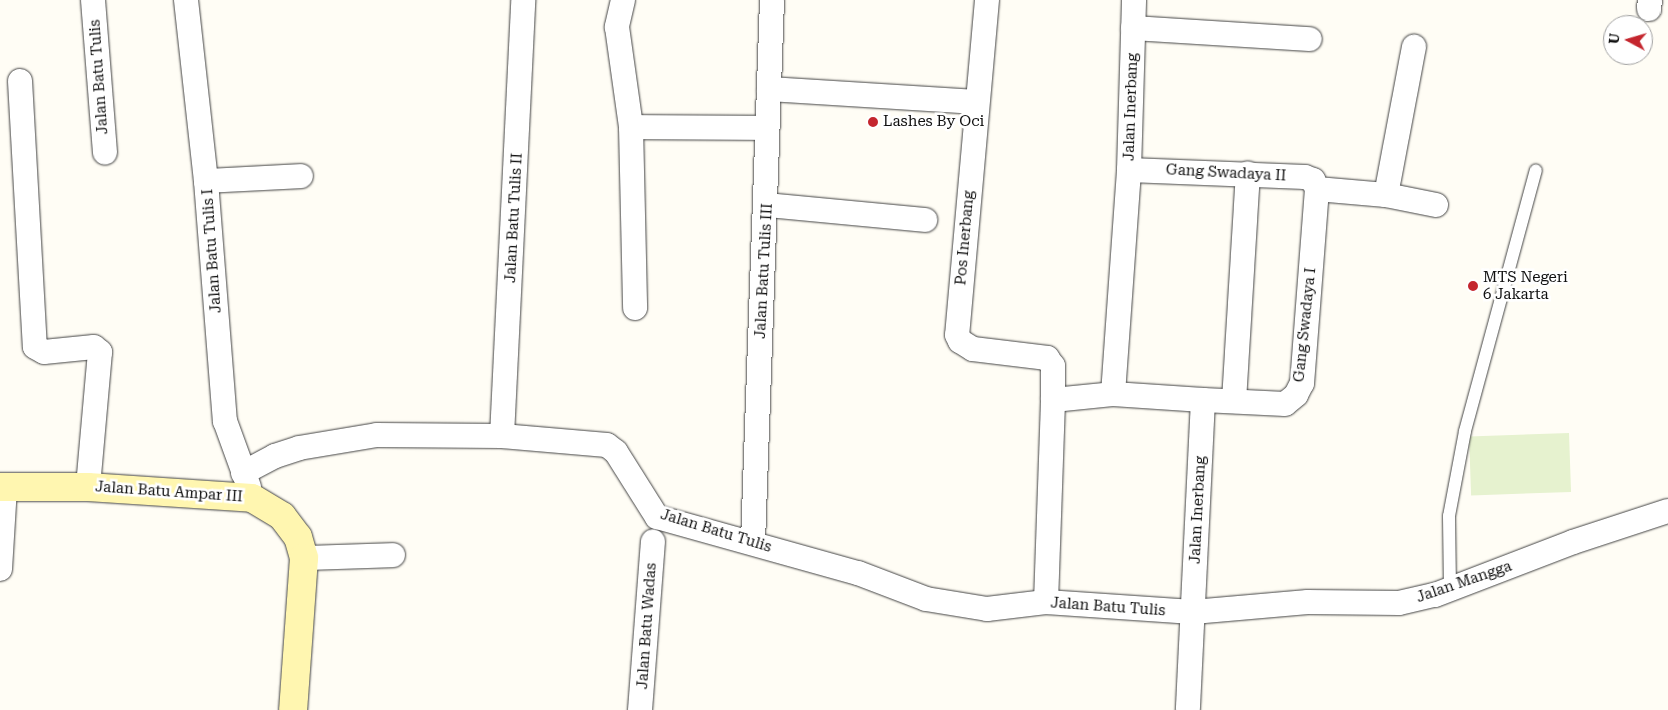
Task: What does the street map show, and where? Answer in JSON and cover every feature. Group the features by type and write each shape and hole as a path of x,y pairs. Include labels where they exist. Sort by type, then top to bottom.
{"street":[{"name":"Jalan Batu Tulis","path":"93,0 105,153"},
{"name":"Jalan Batu Tulis I","path":"186,0 206,182 225,421 248,485"},
{"name":"Jalan Batu Tulis II","path":"502,436 515,215 523,0"},
{"path":"623,0 618,27 631,127 635,308"},
{"name":"Jalan Batu Tulis III","path":"753,542 767,205 767,128 772,0"},
{"name":"Pos Inerbang","path":"987,0 957,335 960,341 973,349 1047,358 1053,366 1052,400"},
{"name":"Jalan Inerbang","path":"1113,394 1129,170 1134,0"},
{"path":"1133,28 1310,39"},
{"path":"1386,195 1414,47"},
{"path":"20,81 35,347 44,352 98,348 88,487"},
{"path":"769,89 977,102"},
{"path":"631,127 767,128"},
{"name":"Gang Swadaya II","path":"1129,170 1248,173 1305,177 1313,180 1317,189"},
{"path":"1234,402 1248,173"},
{"path":"206,182 301,176"},
{"path":"1317,189 1386,195 1436,205"},
{"name":"Gang Swadaya I","path":"1203,400 1285,404 1296,396 1302,383 1317,189"},
{"path":"767,205 925,220"},
{"path":"1046,602 1052,400 1113,394 1203,400"},
{"name":"Jalan Inerbang","path":"1188,710 1203,400"},
{"name":"Jalan Batu Tulis","path":"248,485 275,456 328,442 378,435 502,436 607,445 616,452 657,517 753,542 858,573 926,599 987,608 1046,602 1192,612"},
{"name":"Jalan Batu Ampar III","path":"2,487 248,485 282,516 298,537 304,558 293,710"},
{"path":"0,569 2,487"},
{"name":"Jalan Mangga","path":"1192,612 1308,602 1398,603 1450,589 1573,542 1668,511"},
{"name":"Jalan Batu Wadas","path":"640,710 653,542"},
{"path":"304,558 393,555"}],"lane":[{"path":"1450,589 1449,516 1465,431 1536,170"}],"green space":[{"path":"1569,433 1571,492 1471,495 1469,436"}],"place":[{"name":"Lashes By Oci","path":"873,122"},
{"name":"MTS Negeri 6 Jakarta","path":"1473,286"}]}
